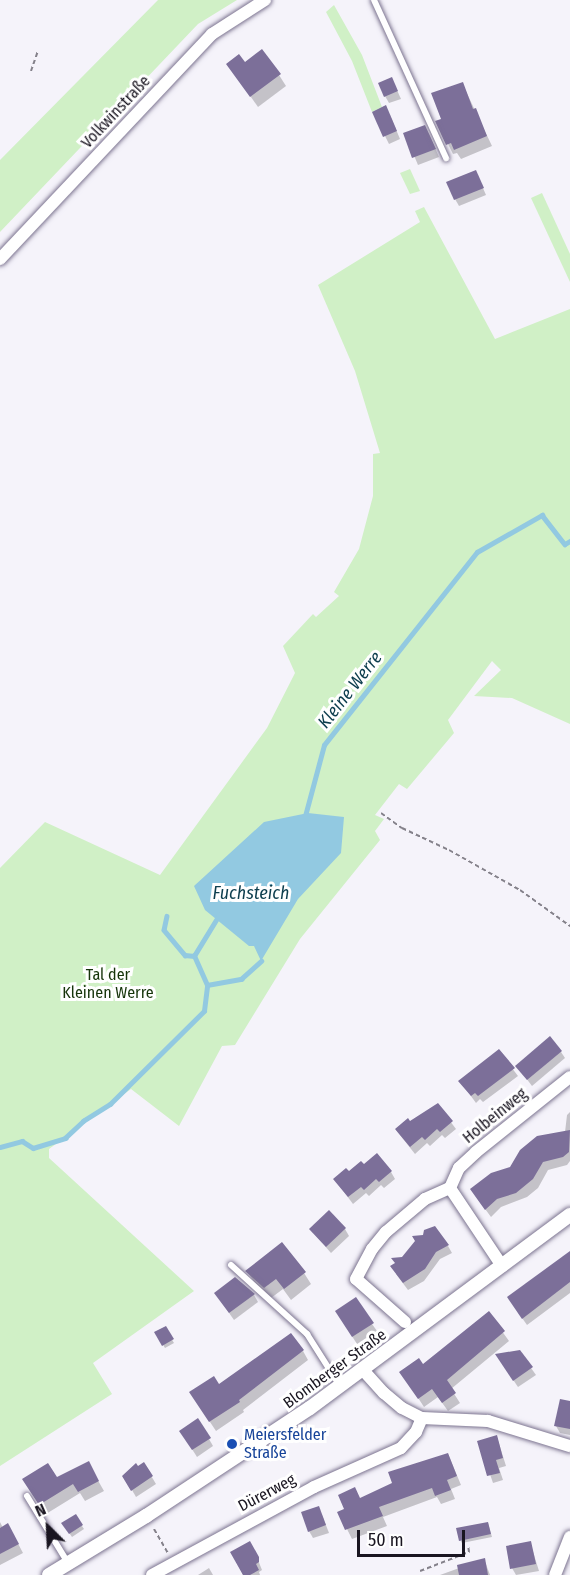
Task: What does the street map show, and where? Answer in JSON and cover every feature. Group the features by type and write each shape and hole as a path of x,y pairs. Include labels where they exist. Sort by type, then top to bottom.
{"street":[{"name":"Volkwinstraße","path":"0,259 212,34 265,0"},
{"name":"Holbeinweg","path":"450,1188 459,1168 476,1152 570,1077"},
{"path":"405,1322 356,1279 372,1249 386,1232 425,1199 450,1188 502,1266"},
{"name":"Blomberger Straße","path":"50,1575 146,1516 340,1386 570,1215"},
{"path":"363,1370 384,1393 402,1408 422,1418 488,1421 570,1446"},
{"name":"Dürerweg","path":"152,1575 314,1487 401,1448 416,1432 422,1418"},
{"path":"555,1575 570,1537"}],"lane":[{"path":"374,0 446,158"},
{"path":"231,1264 307,1334 340,1386"},
{"path":"27,1496 68,1564"}],"path":[{"path":"31,70 38,51"},
{"path":"381,813 402,828 449,850 520,890 570,926"},
{"path":"146,1516 174,1563"},
{"path":"420,1571 469,1552 468,1545"}],"green space":[{"path":"158,0 237,0 198,24 0,232 0,160"},
{"path":"334,5 362,55 382,107 372,112 352,61 326,12"},
{"path":"410,169 420,191 410,194 400,173"},
{"path":"542,193 570,254 570,282 531,198"},
{"name":"Tal der Kleinen Werre","path":"424,207 495,339 570,309 570,724 512,698 474,696 501,670 492,661 448,720 454,733 407,789 399,784 375,815 384,819 375,831 380,840 300,939 235,1045 222,1046 179,1126 131,1089 49,1149 49,1158 194,1291 93,1363 112,1394 0,1466 0,868 45,822 160,875 267,728 295,673 283,646 313,614 316,617 339,596 334,592 359,549 373,496 373,454 380,453 355,371 318,285 420,222 415,211"}],"water":[{"name":"Fuchsteich","path":"308,813 344,817 341,853 298,899 261,961 254,946 249,946 205,910 194,886 264,822"}],"building":[{"path":"262,49 281,74 250,97 226,64 239,54 245,62"},
{"path":"392,77 398,91 384,97 378,83"},
{"path":"463,82 473,109 476,108 487,136 454,150 451,143 446,145 435,121 441,119 431,93"},
{"path":"386,105 397,131 383,137 372,112"},
{"path":"425,125 436,149 412,158 403,133"},
{"path":"476,170 484,188 454,200 446,182"},
{"path":"550,1036 562,1051 527,1080 515,1066"},
{"path":"499,1049 515,1068 478,1096 475,1093 471,1096 458,1081"},
{"path":"438,1103 453,1121 440,1132 437,1129 425,1140 422,1137 410,1147 395,1129 408,1118 410,1121"},
{"path":"570,1130 569,1152 563,1157 543,1162 533,1179 516,1193 497,1199 485,1210 470,1189 491,1173 510,1167 520,1150 537,1136"},
{"path":"377,1153 392,1171 379,1182 376,1179 364,1190 361,1187 348,1197 333,1179 346,1168 349,1171 361,1161 364,1164"},
{"path":"329,1210 346,1228 326,1247 309,1229"},
{"path":"435,1226 449,1245 436,1252 425,1269 403,1283 390,1266 395,1263 391,1258 402,1257 415,1241 412,1236 423,1235 424,1230"},
{"path":"282,1242 306,1272 284,1289 276,1279 264,1288 245,1271"},
{"path":"570,1251 570,1282 522,1319 507,1297"},
{"path":"235,1277 255,1294 229,1313 214,1293"},
{"path":"356,1297 374,1323 352,1337 335,1311"},
{"path":"489,1311 505,1331 447,1380 456,1393 442,1403 432,1389 418,1399 399,1372 419,1358 423,1364"},
{"path":"166,1326 174,1339 162,1346 154,1332"},
{"path":"291,1333 304,1350 239,1400 240,1402 209,1422 189,1392 214,1376 219,1384"},
{"path":"520,1350 533,1367 513,1381 495,1354"},
{"path":"560,1399 570,1401 570,1429 554,1426"},
{"path":"198,1418 211,1438 192,1450 179,1431"},
{"path":"497,1435 503,1458 496,1460 500,1473 487,1476 477,1441"},
{"path":"448,1453 457,1476 447,1480 451,1490 435,1496 432,1488 379,1507 383,1516 345,1530 337,1512 344,1509 338,1495 355,1487 360,1498 392,1483 388,1472"},
{"path":"89,1461 99,1481 78,1492 73,1484 39,1505 22,1479 48,1463 57,1477"},
{"path":"144,1462 153,1476 131,1491 122,1476 136,1463 138,1466"},
{"path":"319,1506 326,1525 308,1532 301,1512"},
{"path":"76,1514 83,1525 69,1534 61,1523"},
{"path":"488,1522 491,1534 459,1541 456,1528"},
{"path":"8,1523 19,1544 0,1554 0,1528"},
{"path":"250,1541 259,1557 259,1562 256,1564 259,1570 250,1575 243,1575 230,1552"},
{"path":"531,1541 536,1564 510,1569 506,1546"},
{"path":"485,1558 488,1575 459,1575 457,1565"}],"waterway":[{"name":"Kleine Werre","path":"305,816 324,745 477,552 542,515 565,544 570,541"},
{"name":"Kleine Werre","path":"0,1147 22,1141 33,1148 65,1138 83,1121 110,1104 204,1011 207,985 194,956 219,915"},
{"path":"167,916 164,930 185,955 194,956"},
{"path":"207,985 241,979 261,961"}],"place":[{"name":"Meiersfelder Straße","path":"232,1444"}]}
